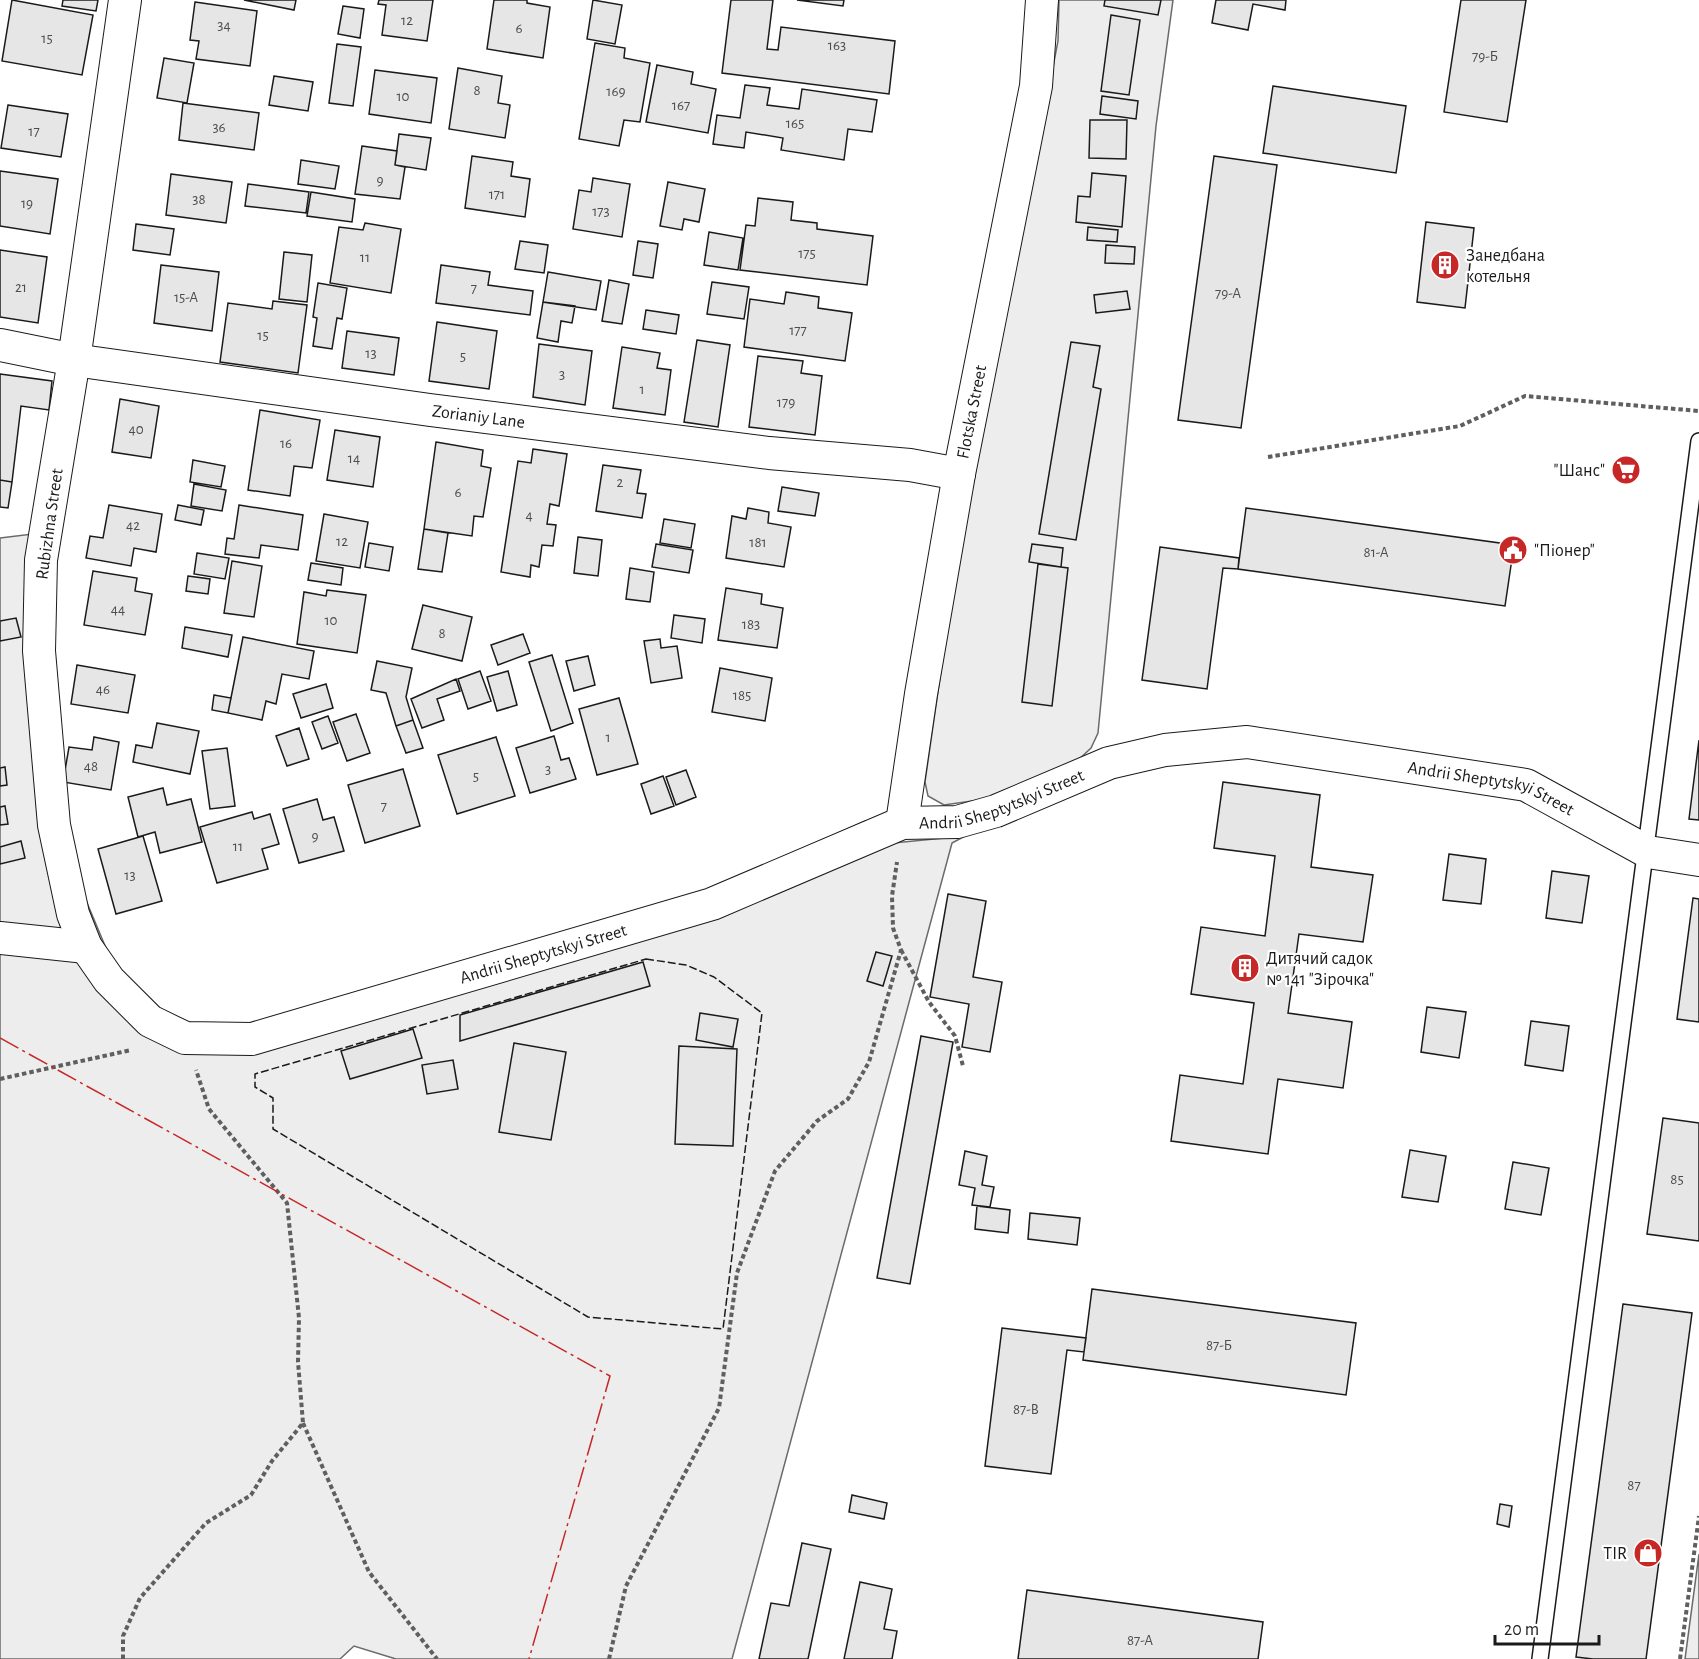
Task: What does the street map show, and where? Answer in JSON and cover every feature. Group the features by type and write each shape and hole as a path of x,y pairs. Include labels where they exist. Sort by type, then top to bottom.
{"street":[{"name":"Rubizhna Street","path":"125,0 74,360 41,560 39,651 54,825 74,914 86,947 110,980 150,1021 185,1038"},
{"name":"Flotska Street","path":"902,823 959,474 1035,86 1042,0"},
{"name":"Zorianiy Lane","path":"0,345 74,360 647,438 769,453 910,465 959,474"},
{"name":"Andrii Sheptytskyi Street","path":"185,1038 252,1038 712,904 902,823 957,822 996,811 1109,763 1165,750 1247,742 1526,785 1648,852 1699,860"},
{"path":"0,938 86,947"}],"lane":[{"path":"1540,1659 1585,1298 1648,852 1699,441"}],"path":[{"path":"1268,457 1460,426 1525,396 1699,411"},
{"path":"902,823 892,896 893,928 901,950 929,1002 955,1036 963,1066"},
{"path":"609,1659 626,1586 719,1408 737,1273 775,1171 817,1121 848,1099 869,1062 901,950"},
{"path":"0,1079 185,1038 209,1109 287,1203 299,1318 298,1362 303,1423 369,1572 437,1659"},
{"path":"123,1659 123,1636 140,1598 206,1523 251,1495 272,1461 303,1423"},
{"path":"1680,1659 1699,1516"}],"shaded area":[{"path":"1059,0 1173,0 1156,126 1098,733 1091,748 1076,762 1000,797 944,805 928,796 925,782 952,594 1058,41"},
{"path":"57,531 50,657 61,792 80,886 111,960 162,1010 203,1028 243,1028 698,897 865,821 873,845 965,836 952,843 732,1659 396,1659 354,1646 340,1659 0,1659 0,538"},
{"path":"1699,1554 1699,1659 1685,1659"}],"building":[{"path":"12,0 93,15 82,75 2,61"},
{"path":"63,0 98,0 96,11 62,6"},
{"path":"244,0 296,0 294,10"},
{"path":"379,0 433,0 427,41 382,35 386,5 378,4"},
{"path":"494,0 527,0 527,3 550,7 543,58 487,49"},
{"path":"593,0 622,5 615,44 587,39"},
{"path":"731,0 773,0 767,49 778,50 781,27 895,41 889,94 722,73"},
{"path":"797,0 844,0 843,6"},
{"path":"1105,0 1161,0 1158,15 1104,6"},
{"path":"1216,0 1286,0 1285,10 1253,4 1248,30 1212,23"},
{"path":"1461,0 1526,0 1507,122 1444,112"},
{"path":"195,2 257,11 250,66 196,59 199,41 190,40"},
{"path":"343,6 364,9 360,38 338,34"},
{"path":"1111,15 1140,20 1129,95 1101,91"},
{"path":"595,43 625,48 624,58 650,63 640,122 624,120 619,146 579,139"},
{"path":"337,44 361,47 353,106 329,103"},
{"path":"164,58 194,63 187,103 157,98"},
{"path":"657,65 693,72 691,84 716,89 708,133 646,122"},
{"path":"458,68 502,76 498,103 510,105 505,138 449,129"},
{"path":"375,70 437,78 431,123 369,114"},
{"path":"274,76 313,82 308,111 269,105"},
{"path":"745,85 770,88 767,105 799,109 802,89 877,100 872,132 848,129 844,160 781,150 783,138 746,132 744,148 713,144 717,115 740,118"},
{"path":"1273,86 1406,106 1396,173 1263,153"},
{"path":"1102,96 1138,101 1136,119 1100,114"},
{"path":"183,103 259,113 254,150 179,140"},
{"path":"8,105 68,114 61,157 1,148"},
{"path":"1090,120 1127,120 1126,159 1089,158"},
{"path":"399,134 431,138 426,170 395,165"},
{"path":"362,146 397,151 395,165 405,167 400,199 355,194"},
{"path":"472,156 513,162 511,176 530,179 525,217 465,208"},
{"path":"1214,156 1277,165 1241,428 1178,420"},
{"path":"301,160 339,166 335,189 298,184"},
{"path":"0,171 58,179 50,234 0,226"},
{"path":"1092,173 1126,176 1122,227 1076,222 1078,196 1090,197"},
{"path":"171,174 232,182 226,223 166,215"},
{"path":"593,178 630,184 622,237 573,229 579,190 591,192"},
{"path":"668,182 705,189 699,222 684,219 682,230 660,226"},
{"path":"248,184 309,192 306,213 245,206"},
{"path":"311,192 355,199 352,222 307,216"},
{"path":"758,198 793,202 791,220 817,223 817,229 873,236 867,285 740,270 746,225 755,226"},
{"name":"Занедбана котельня","path":"1426,222 1474,228 1465,308 1417,302"},
{"path":"365,223 401,229 391,293 330,283 339,227 363,230"},
{"path":"136,224 174,229 170,255 133,250"},
{"path":"1088,227 1118,230 1117,242 1087,240"},
{"path":"709,232 743,238 738,270 704,265"},
{"path":"520,241 548,245 544,273 515,269"},
{"path":"638,241 658,244 653,278 633,275"},
{"path":"1106,245 1135,247 1134,264 1105,263"},
{"path":"0,250 47,257 38,323 0,317"},
{"path":"284,252 312,255 307,302 279,299"},
{"path":"161,265 219,272 212,331 154,323"},
{"path":"441,265 490,272 488,285 533,291 530,315 436,303"},
{"path":"548,272 601,281 596,310 543,302"},
{"path":"609,280 629,284 622,324 602,321"},
{"path":"712,282 749,287 744,319 707,314"},
{"path":"318,283 347,288 342,319 337,318 332,349 313,346 317,318 313,317"},
{"path":"1127,291 1130,309 1096,313 1094,295"},
{"path":"786,292 819,297 818,308 852,313 845,361 744,347 750,299 784,304"},
{"path":"273,301 307,305 298,373 220,362 228,303 272,309"},
{"path":"543,302 575,306 572,323 561,321 558,342 537,338"},
{"path":"646,310 679,315 676,334 643,329"},
{"path":"437,322 497,331 489,389 429,381"},
{"path":"347,331 399,338 394,375 342,368"},
{"path":"697,340 730,345 718,427 684,422"},
{"path":"1071,342 1100,346 1093,387 1101,389 1076,540 1039,534"},
{"path":"539,344 592,351 585,405 533,397"},
{"path":"622,347 660,353 657,368 671,370 665,415 613,408"},
{"path":"758,356 803,361 801,373 822,376 815,435 749,427"},
{"path":"0,374 52,381 49,410 21,406 12,482 0,480"},
{"path":"120,399 159,406 151,458 112,452"},
{"path":"260,410 320,420 312,468 294,466 290,496 248,490"},
{"path":"335,430 380,437 373,487 327,480"},
{"path":"436,442 483,450 481,466 491,468 483,517 474,516 472,536 424,529"},
{"path":"533,449 567,454 559,506 550,504 547,524 556,525 553,546 542,545 539,567 531,565 530,577 501,572 518,461 531,463"},
{"path":"193,460 225,466 221,487 190,482"},
{"path":"603,465 641,470 637,493 646,494 642,518 596,511"},
{"path":"0,480 12,482 8,508 0,507"},
{"path":"194,484 226,490 222,511 191,506"},
{"path":"782,487 819,493 815,516 778,511"},
{"path":"109,505 162,514 156,552 134,548 131,566 86,558 90,536 103,538"},
{"path":"178,505 204,510 201,525 175,520"},
{"path":"239,505 303,515 298,550 261,545 259,558 225,554 227,538 234,539"},
{"path":"748,508 769,512 768,523 791,527 784,567 726,558 732,516 746,519"},
{"path":"1246,508 1514,545 1505,606 1238,569"},
{"path":"324,514 368,522 360,568 316,561"},
{"path":"664,519 695,524 691,548 660,543"},
{"path":"424,529 448,533 442,572 418,569"},
{"path":"578,537 602,540 598,576 574,573"},
{"path":"369,543 393,547 389,571 365,567"},
{"path":"656,544 693,550 689,573 652,567"},
{"path":"1032,544 1063,548 1061,567 1029,562"},
{"path":"1160,547 1239,558 1238,569 1223,568 1207,689 1142,680"},
{"path":"197,553 229,558 225,579 194,574"},
{"path":"232,561 262,566 254,617 224,613"},
{"path":"311,563 343,568 341,585 308,580"},
{"path":"1038,564 1068,568 1052,706 1022,702"},
{"path":"630,568 654,572 650,602 626,599"},
{"path":"93,571 137,578 135,591 152,594 145,635 84,625"},
{"path":"188,576 210,579 208,594 186,591"},
{"path":"726,588 762,594 761,604 783,608 777,648 718,640"},
{"path":"327,590 366,595 357,653 297,644 304,592 326,596"},
{"path":"423,605 472,617 462,661 412,649"},
{"path":"674,615 705,619 702,643 671,638"},
{"path":"16,618 21,637 0,641 0,621"},
{"path":"185,627 232,635 228,657 182,648"},
{"path":"523,634 530,653 498,665 491,645"},
{"path":"243,637 314,651 309,679 282,674 276,704 266,701 262,720 228,713"},
{"path":"660,639 661,648 677,646 682,678 651,683 644,641"},
{"path":"552,655 573,723 551,731 529,662"},
{"path":"588,656 595,685 574,691 566,661"},
{"path":"377,661 412,668 406,697 413,720 396,726 386,693 371,690"},
{"path":"77,665 135,675 128,713 71,704"},
{"path":"720,668 772,678 765,721 712,712"},
{"path":"480,671 491,701 468,709 458,679"},
{"path":"508,671 517,705 497,711 487,677"},
{"path":"456,679 460,691 437,699 444,720 422,728 411,699"},
{"path":"326,684 333,708 301,718 293,694"},
{"path":"214,695 231,698 228,713 212,710"},
{"path":"619,698 638,764 597,775 579,709"},
{"path":"356,714 370,753 347,761 333,722"},
{"path":"328,716 338,743 322,749 312,722"},
{"path":"413,720 423,748 406,753 396,726"},
{"path":"157,723 199,731 190,774 133,762 136,745 152,748"},
{"path":"299,728 309,759 287,766 276,736"},
{"path":"554,736 561,760 569,758 576,779 530,793 516,748"},
{"path":"94,737 119,742 111,790 63,782 69,747 92,750"},
{"path":"496,737 515,796 457,814 438,755"},
{"path":"1699,740 1699,820 1689,819"},
{"path":"227,748 235,806 210,809 202,751"},
{"path":"5,767 7,785 0,786 0,768"},
{"path":"403,769 420,826 365,843 348,785"},
{"path":"686,770 696,797 676,805 666,777"},
{"path":"663,776 674,806 651,814 641,784"},
{"name":"Дитячий садок № 141 \"Зірочка\"","path":"1223,782 1320,795 1311,867 1373,875 1363,942 1299,934 1288,1013 1352,1022 1343,1088 1278,1079 1268,1154 1171,1141 1180,1075 1243,1084 1254,1003 1191,994 1201,927 1265,936 1275,856 1214,848"},
{"path":"163,788 167,805 191,799 202,842 160,853 155,832 138,837 128,797"},
{"path":"317,799 323,820 334,817 344,851 299,863 283,809"},
{"path":"5,806 8,824 0,825 0,807"},
{"path":"252,812 254,819 270,814 279,844 262,849 268,869 217,883 200,827"},
{"path":"143,836 162,901 116,914 98,849"},
{"path":"21,841 25,858 0,864 0,847"},
{"path":"1449,854 1486,859 1481,904 1443,900"},
{"path":"1552,871 1589,876 1582,923 1546,918"},
{"path":"948,894 986,901 973,977 1002,982 990,1052 962,1047 969,1004 930,997"},
{"path":"1693,898 1699,899 1699,1022 1677,1019"},
{"path":"876,952 892,956 883,986 867,981"},
{"path":"643,962 650,986 460,1041 460,1015"},
{"path":"1427,1007 1466,1012 1459,1058 1421,1052"},
{"path":"700,1013 738,1019 733,1047 696,1040"},
{"path":"1531,1021 1569,1026 1563,1071 1525,1065"},
{"path":"413,1029 422,1058 350,1079 341,1051"},
{"path":"921,1036 953,1042 910,1284 877,1278"},
{"path":"514,1043 566,1052 551,1140 499,1132"},
{"path":"679,1046 737,1049 733,1146 675,1144"},
{"path":"453,1060 458,1089 427,1094 422,1065"},
{"path":"1663,1118 1699,1123 1699,1241 1647,1234"},
{"path":"1410,1150 1446,1156 1438,1202 1402,1197"},
{"path":"965,1151 987,1156 982,1185 994,1187 990,1207 972,1205 975,1188 959,1185"},
{"path":"1513,1162 1549,1168 1541,1215 1505,1209"},
{"path":"977,1206 1010,1210 1008,1233 975,1229"},
{"path":"1030,1213 1080,1218 1077,1245 1028,1239"},
{"path":"1092,1289 1356,1323 1346,1395 1083,1360"},
{"path":"1623,1304 1692,1313 1646,1659 1593,1659 1576,1657"},
{"path":"1002,1328 1086,1338 1084,1352 1067,1350 1051,1474 985,1466"},
{"path":"852,1495 887,1503 884,1519 849,1512"},
{"path":"1500,1504 1512,1506 1509,1527 1497,1524"},
{"path":"802,1543 831,1549 808,1659 759,1659 771,1603 789,1606"},
{"path":"860,1582 892,1589 884,1629 897,1631 892,1659 844,1659"},
{"path":"1027,1590 1263,1622 1258,1659 1018,1659"}],"fence":[{"path":"646,959 686,965 714,977 762,1013 723,1329 588,1317 273,1129 273,1098 255,1087 255,1074 646,959"}],"power":[{"path":"0,1038 610,1376 529,1659"}],"place":[{"name":"Занедбана котельня","path":"1445,265"},
{"name":"\"Шанс\"","path":"1626,470"},
{"name":"\"Піонер\"","path":"1513,550"},
{"name":"Дитячий садок № 141 \"Зірочка\"","path":"1245,968"},
{"name":"TIR","path":"1648,1553"}]}
